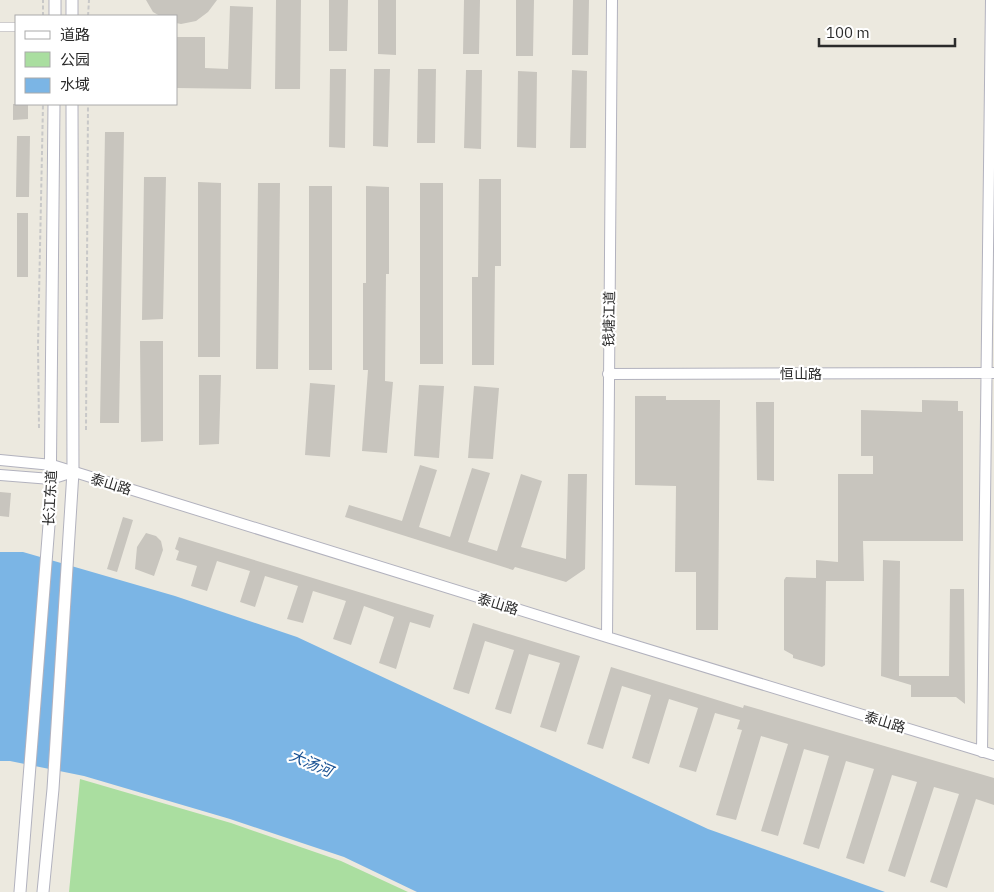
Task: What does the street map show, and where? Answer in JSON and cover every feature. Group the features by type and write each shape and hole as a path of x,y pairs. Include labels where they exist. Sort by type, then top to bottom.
{"main road":[{"path":"55,0 55,15"},
{"path":"72,0 72,15"},
{"name":"长江东道","path":"20,892 52,465 54,105"},
{"name":"长江东道","path":"43,892 53,789 73,472 72,105"}],"street":[{"name":"钱塘江道","path":"608,637 608,374 612,0"},
{"path":"982,752 990,373 991,0"},
{"path":"0,27 15,27"},
{"name":"恒山路","path":"608,374 990,373"},
{"name":"泰山路","path":"0,460 52,465 994,755"},
{"path":"0,474 51,479 73,472"}],"path":[{"path":"43,0 43,15"},
{"path":"88,0 88,15"},
{"path":"39,428 39,276 43,105"},
{"path":"86,430 88,105"}],"green space":[{"path":"80,779 231,823 341,861 408,892 69,892"}],"water":[{"name":"大汤河","path":"0,552 23,552 175,596 297,637 708,829 885,892 417,892 344,857 230,819 84,776 10,761 0,761"}],"building":[{"path":"146,0 217,0 208,12 196,21 181,24 178,23 178,15 158,15 153,12"},
{"path":"276,0 301,0 300,89 275,89"},
{"path":"329,0 348,0 347,51 329,51"},
{"path":"378,0 396,0 396,55 378,54"},
{"path":"464,0 480,0 479,54 463,54"},
{"path":"516,0 534,0 533,56 516,56"},
{"path":"573,0 589,0 588,55 572,55"},
{"path":"230,6 253,7 251,89 178,88 178,37 205,37 205,68 228,69"},
{"path":"330,69 346,69 345,148 329,147"},
{"path":"374,69 390,69 388,147 373,146"},
{"path":"418,69 436,69 435,143 417,143"},
{"path":"466,70 482,70 481,149 464,148"},
{"path":"572,70 587,71 586,148 570,148"},
{"path":"518,71 537,72 536,148 517,147"},
{"path":"13,104 28,105 28,119 13,120"},
{"path":"105,132 124,132 119,423 100,423"},
{"path":"17,136 30,136 29,197 16,197"},
{"path":"144,177 166,177 163,319 142,320"},
{"path":"479,179 501,179 501,266 495,266 494,365 472,365 472,277 478,277"},
{"path":"198,182 221,183 220,357 198,357"},
{"path":"258,183 280,183 278,369 256,369"},
{"path":"420,183 443,183 443,364 420,364"},
{"path":"309,186 332,186 332,370 309,370"},
{"path":"366,186 389,187 389,274 386,274 385,381 393,382 387,453 362,451 368,370 363,370 363,283 366,283"},
{"path":"17,213 28,213 28,277 17,277"},
{"path":"140,341 163,341 163,441 141,442"},
{"path":"199,375 221,375 219,444 199,445"},
{"path":"310,383 335,385 330,457 305,455"},
{"path":"419,385 444,386 439,458 414,456"},
{"path":"474,386 499,388 493,459 468,458"},
{"path":"635,396 666,396 666,400 720,400 718,630 696,630 696,572 675,572 676,486 635,485"},
{"path":"922,400 958,401 958,411 963,411 963,541 863,541 864,581 826,581 825,665 822,667 793,658 793,655 784,650 784,580 786,577 816,578 816,560 838,562 838,474 873,474 873,456 861,456 861,410 922,412"},
{"path":"756,402 774,402 774,481 757,480"},
{"path":"420,465 437,470 419,527 450,537 472,468 490,473 468,542 497,551 521,474 542,481 521,547 566,559 568,474 587,474 585,569 566,582 515,567 513,570 345,517 349,505 402,521"},
{"path":"0,492 11,493 9,517 0,516"},
{"path":"123,517 133,520 117,572 107,569"},
{"path":"146,533 156,536 161,541 163,550 154,576 135,569 137,547"},
{"path":"179,537 434,615 430,628 410,622 396,669 379,663 394,617 364,606 351,645 333,639 346,601 313,591 303,623 287,619 298,586 265,576 255,607 240,602 250,571 217,561 207,591 191,586 197,566 176,560 179,551 175,549"},
{"path":"883,560 900,561 899,676 949,676 950,589 964,589 965,704 956,697 911,697 911,685 881,676"},
{"path":"473,623 580,656 556,732 540,727 560,663 529,654 511,714 495,709 514,650 485,641 469,694 453,689"},
{"path":"611,667 743,708 744,705 994,778 994,805 976,799 947,888 930,882 959,794 934,787 905,877 888,871 917,782 892,775 864,864 846,858 874,769 846,761 819,849 803,844 829,756 804,749 778,836 761,831 788,744 761,736 736,820 716,815 742,730 737,729 740,720 715,713 696,772 679,767 698,708 669,699 649,764 632,758 651,695 622,686 603,749 587,744"}]}
